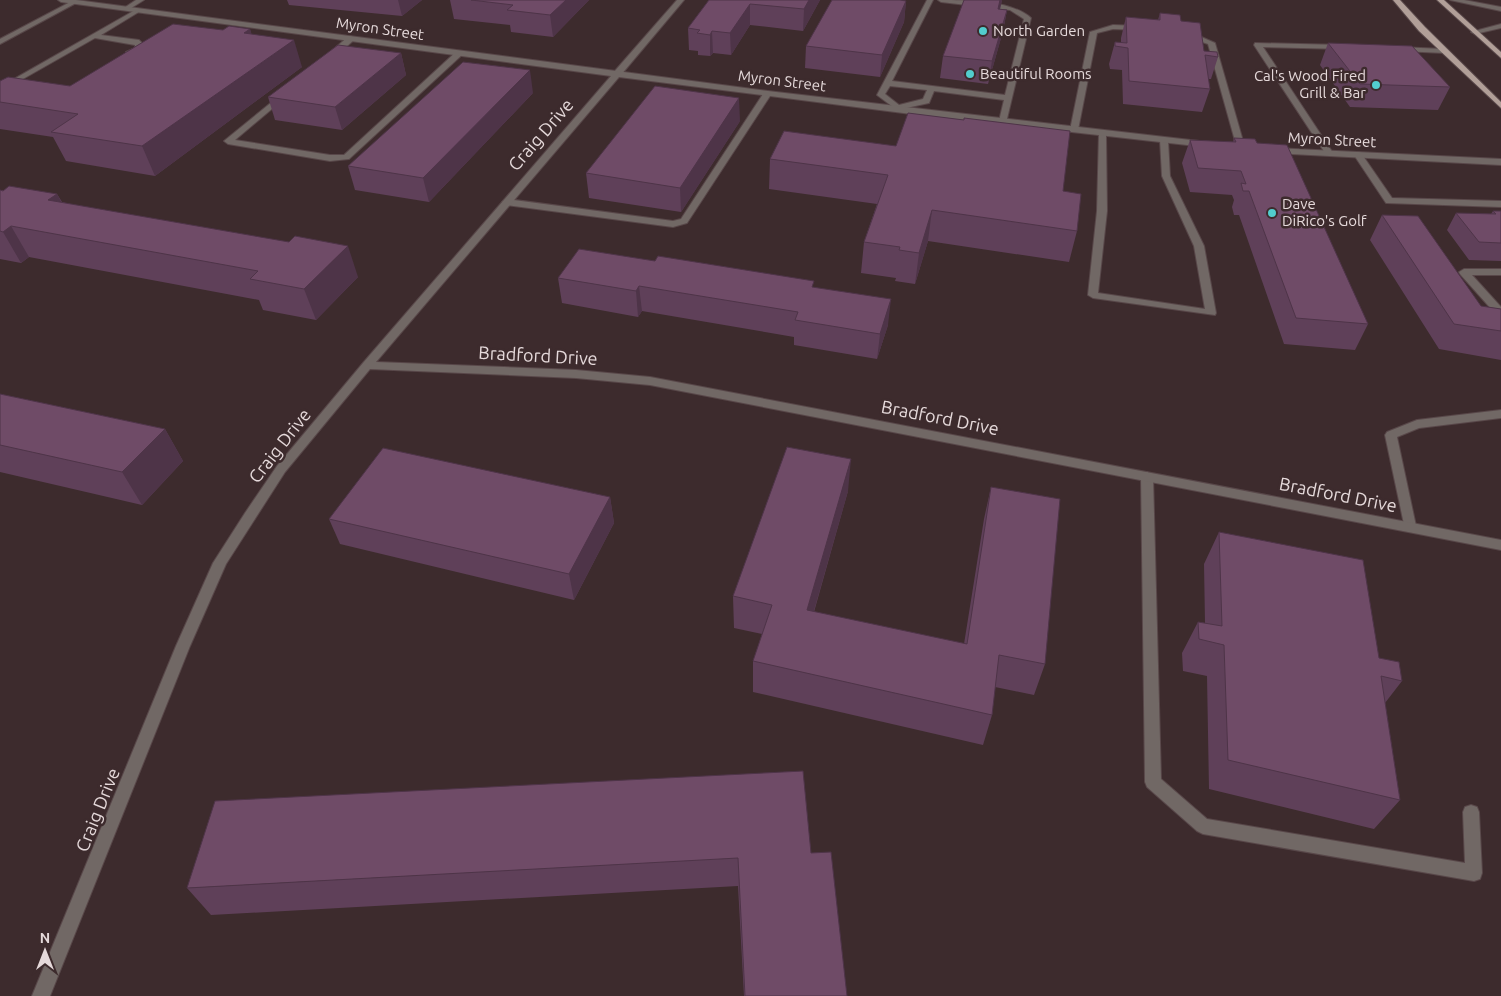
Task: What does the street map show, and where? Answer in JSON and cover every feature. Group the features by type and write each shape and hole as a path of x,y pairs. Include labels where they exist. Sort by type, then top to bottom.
{"main road":[{"path":"1396,0 1444,51 1501,106"},
{"path":"1440,0 1501,56"}],"street":[{"name":"Myron Street","path":"62,0 617,74 1102,134 1212,145"},
{"path":"126,9 141,0"},
{"name":"Craig Drive","path":"40,996 183,646 220,563 281,469 367,365 681,0"},
{"path":"930,0 881,95 897,108 926,101 931,89"},
{"path":"941,0 1012,8 1028,18 1003,121"},
{"path":"1454,0 1501,9"},
{"path":"0,42 74,2"},
{"path":"1,89 139,10"},
{"path":"1475,32 1501,26"},
{"path":"1074,130 1094,32 1113,27 1145,28"},
{"path":"1182,32 1211,43 1245,148 1232,147"},
{"path":"94,36 139,44 138,49 122,58"},
{"path":"323,63 352,38"},
{"path":"1329,153 1258,44 1349,48"},
{"path":"1396,49 1444,51"},
{"path":"294,87 228,141 330,158 346,157 460,53"},
{"path":"887,83 1008,98"},
{"path":"1,89 19,91"},
{"path":"507,202 673,224 684,221 768,93"},
{"path":"1102,134 1102,211 1093,295 1211,313 1199,246 1166,176 1164,140"},
{"name":"Myron Street","path":"1266,150 1501,162"},
{"path":"1358,155 1389,201 1501,204"},
{"path":"1501,272 1464,272 1498,310 1501,310"},
{"name":"Bradford Drive","path":"367,365 576,374 650,381 1501,545"},
{"path":"1410,526 1392,434 1417,424 1501,414"},
{"path":"1147,476 1153,782 1203,826 1474,873 1471,812"}],"building":[{"path":"471,0 566,0 550,15 507,10 513,5"},
{"path":"709,0 809,0 804,9 750,4 730,33 712,31 710,35 697,33 700,30 688,28"},
{"path":"832,0 906,1 882,55 806,46"},
{"path":"964,0 1000,0 998,9 1007,10 992,61 943,56"},
{"path":"1160,13 1180,15 1181,21 1200,23 1204,51 1217,52 1218,57 1205,55 1210,89 1129,81 1128,48 1115,46 1115,42 1127,43 1126,17 1160,20"},
{"path":"173,24 223,30 229,26 250,29 244,33 294,40 142,146 51,132 78,114 0,102 0,81 8,77 70,86"},
{"path":"1328,43 1412,46 1450,87 1360,84"},
{"path":"338,45 401,53 335,107 268,97"},
{"path":"463,62 530,70 423,178 348,166"},
{"path":"655,86 739,98 680,188 586,173"},
{"path":"908,113 1070,131 1063,191 1081,194 1077,231 932,210 919,253 899,250 900,247 864,242 888,175 770,159 784,131 896,146"},
{"path":"1234,138 1255,139 1257,143 1287,145 1368,324 1296,318 1249,191 1243,191 1241,183 1246,184 1241,171 1198,168 1190,140 1236,142"},
{"path":"9,186 57,194 48,200 289,242 295,236 348,246 304,289 250,279 258,271 11,226 3,232 0,231 0,190 3,191"},
{"path":"1493,211 1501,211 1501,243 1479,242 1456,213 1496,214"},
{"path":"1382,215 1418,216 1481,306 1501,309 1501,331 1454,324"},
{"path":"579,249 655,261 658,256 814,281 812,287 891,299 880,334 795,320 798,312 639,286 636,291 558,278"},
{"path":"0,394 165,429 122,472 0,445"},
{"path":"787,447 851,459 807,610 967,644 991,487 1060,499 1045,664 999,655 992,715 753,661 772,605 733,596"},
{"path":"383,448 610,497 569,574 329,519"},
{"path":"1219,532 1363,560 1379,658 1399,662 1402,681 1381,676 1400,800 1228,760 1224,645 1199,639 1198,622 1222,626"},
{"path":"803,771 811,853 831,852 847,996 745,996 738,858 187,888 215,801"}],"place":[{"name":"North Garden","path":"983,31"},
{"name":"Beautiful Rooms","path":"970,74"},
{"name":"Cal's Wood Fired Grill & Bar","path":"1376,85"},
{"name":"Dave DiRico's Golf","path":"1272,213"}]}
